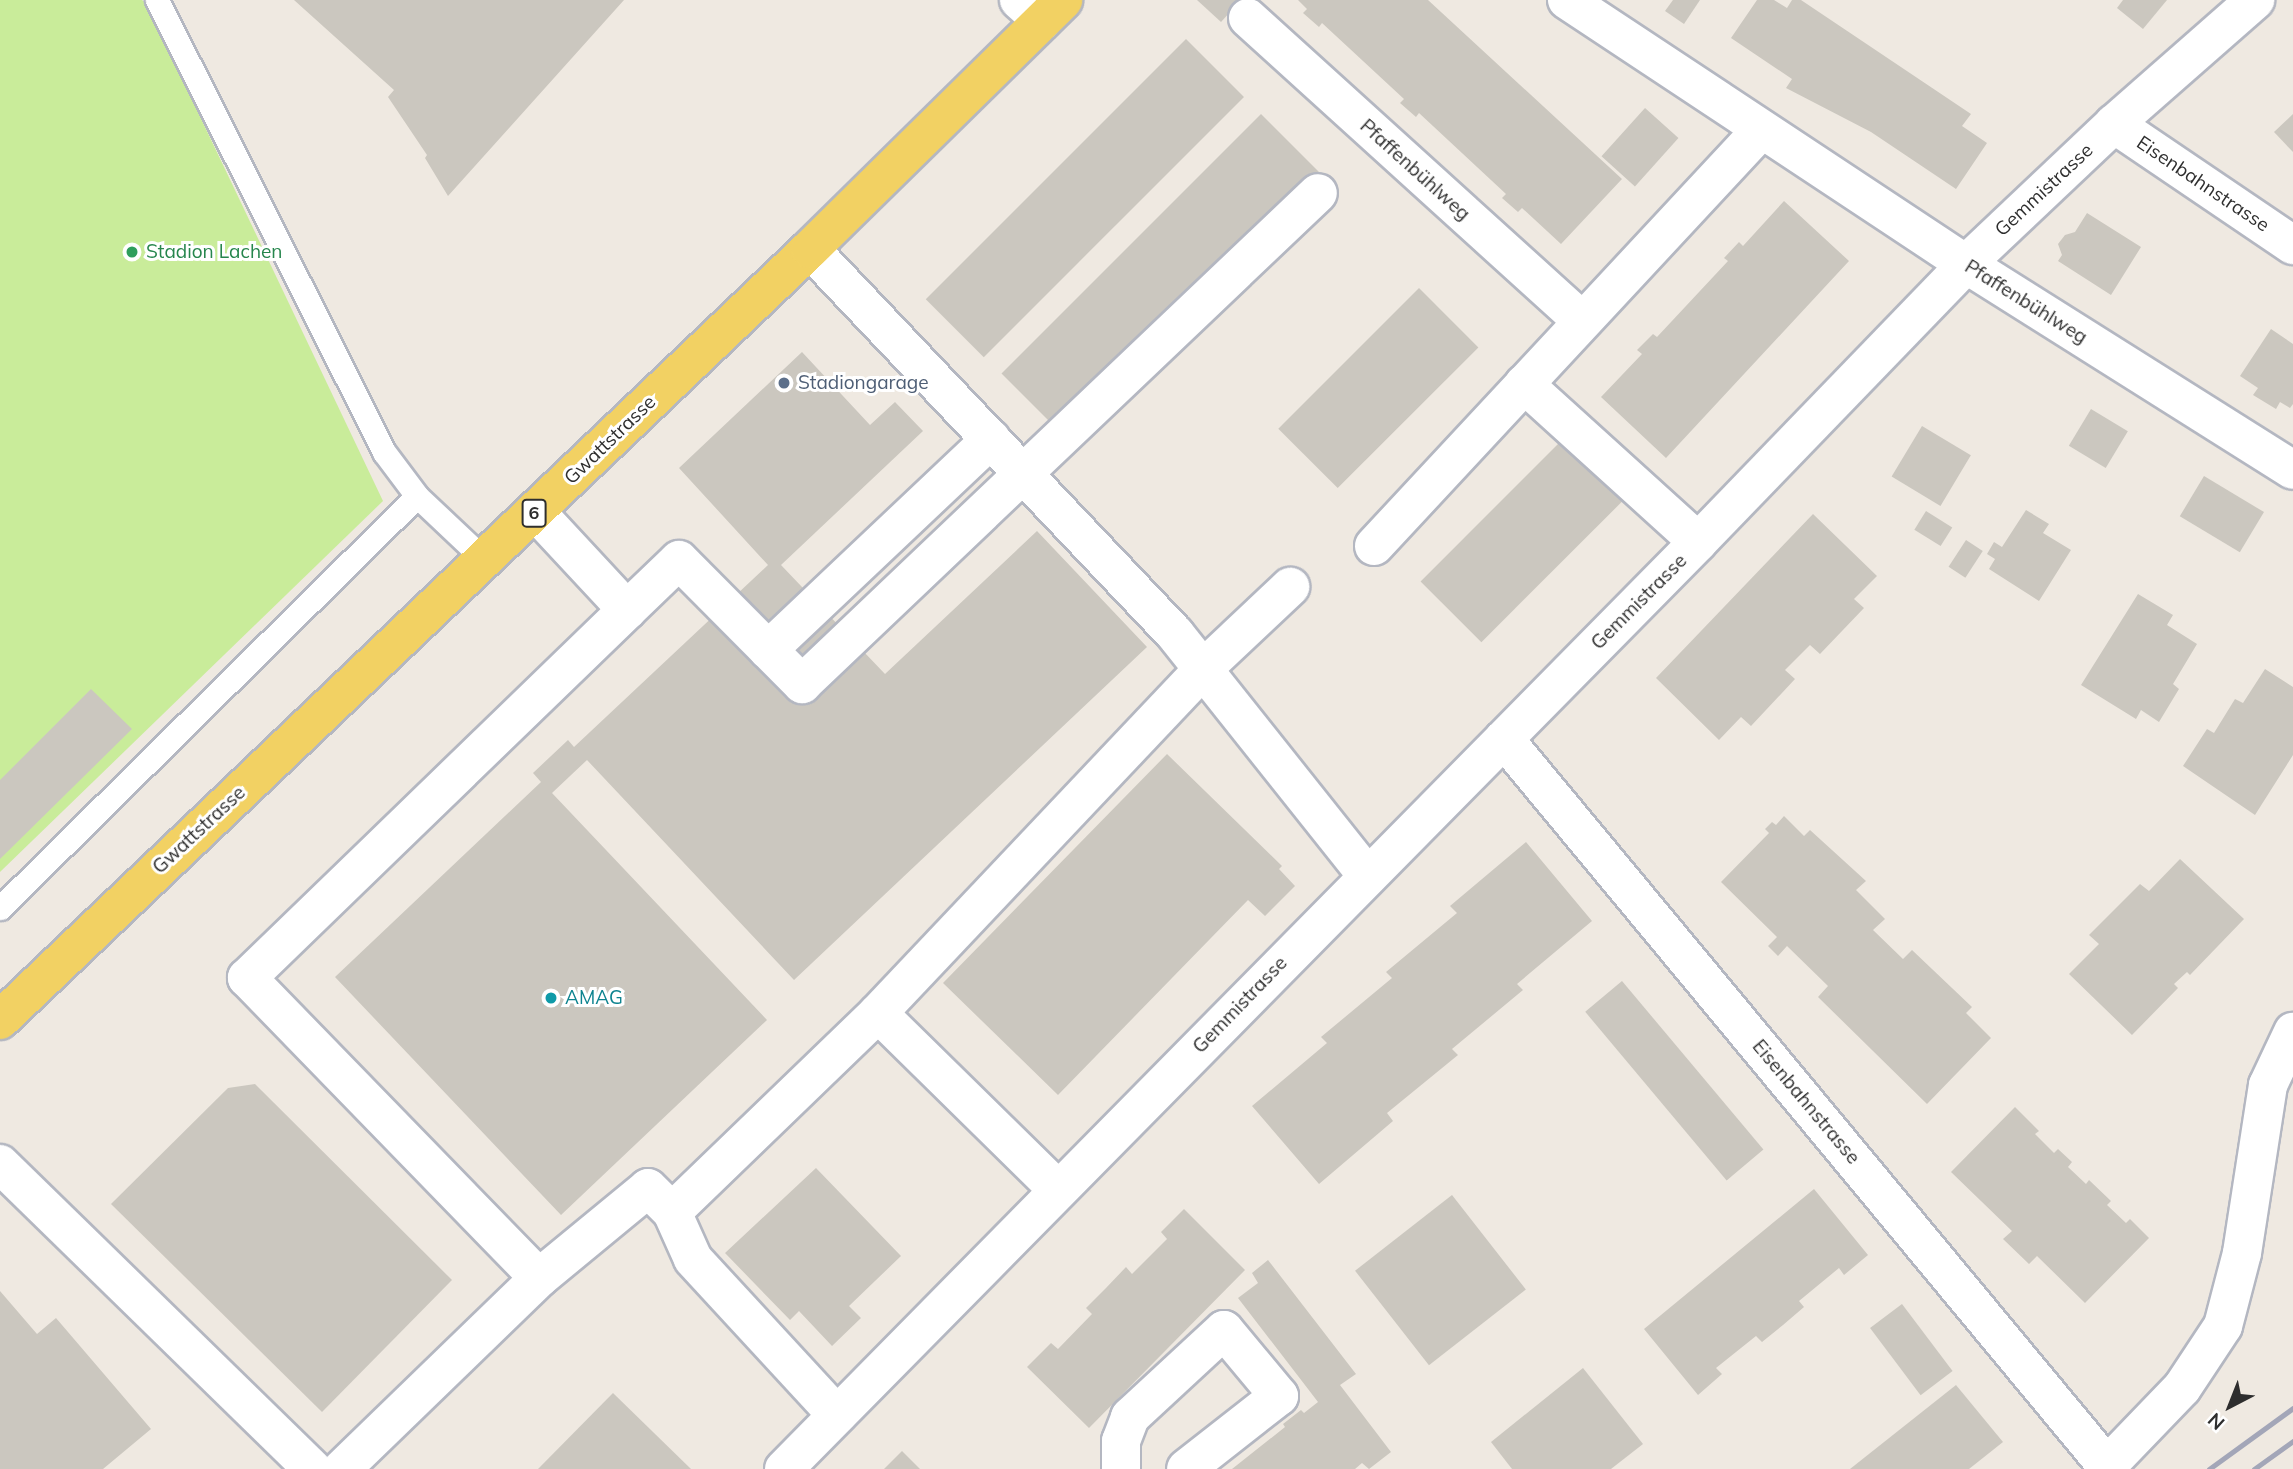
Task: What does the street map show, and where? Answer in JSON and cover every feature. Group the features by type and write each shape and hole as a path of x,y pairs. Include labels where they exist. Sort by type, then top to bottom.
{"main road":[{"name":"Gwattstrasse","path":"0,1020 810,249 1041,7"}],"street":[{"name":"Pfaffenbühlweg","path":"1567,0 1966,264 2293,470"},
{"name":"Gemmistrasse","path":"784,1469 1698,542 1966,264 2114,124 2255,0"},
{"name":"Pfaffenbühlweg","path":"1248,18 1582,321"},
{"name":"Eisenbahnstrasse","path":"2114,124 2293,245"},
{"path":"1374,546 1761,130"},
{"path":"540,1278 247,978 679,560 802,684 1318,193"},
{"path":"810,249 1175,634 1367,875"},
{"name":"Gemmistrasse","path":"1524,384 1698,542"},
{"path":"768,650 991,439"},
{"path":"536,512 627,610"},
{"path":"672,1212 878,1013 1203,669 1290,587"},
{"name":"Eisenbahnstrasse","path":"1504,739 2106,1468 2182,1388 2223,1326 2242,1253 2268,1085 2293,1032"},
{"path":"878,1013 1058,1190"},
{"path":"0,1164 312,1469"},
{"path":"342,1469 540,1278 648,1188 672,1212 692,1259 838,1415"},
{"path":"1121,1469 1121,1441 1130,1417 1224,1330 1279,1396 1186,1469"}],"lane":[{"path":"157,0 384,452 417,496 485,560"},
{"path":"0,908 417,496"}],"green space":[{"name":"Stadion Lachen","path":"0,0 142,0 146,3 383,501 0,872"}],"building":[{"path":"294,0 624,0 448,196 425,158 427,155 388,97 394,90"},
{"path":"1197,0 1241,0 1221,22"},
{"path":"1298,0 1428,0 1622,179 1561,244 1522,208 1518,212 1502,198 1506,194 1419,113 1416,117 1400,103 1404,99 1322,23 1319,27 1303,13 1307,9"},
{"path":"1673,0 1700,0 1684,24 1665,11"},
{"path":"1757,0 1774,0 1787,8 1792,0 1801,0 1971,114 1962,126 1987,143 1956,189 1871,132 1786,88 1792,79 1731,38"},
{"path":"2123,0 2167,0 2143,29 2117,8"},
{"path":"1186,39 1244,97 984,357 926,299"},
{"path":"1645,108 1678,138 1635,186 1602,156"},
{"path":"1261,114 1319,172 1059,431 1001,374"},
{"path":"2293,114 2293,152 2274,132"},
{"path":"1784,201 1849,261 1666,458 1601,397 1642,354 1637,350 1653,334 1657,337 1728,261 1724,258 1739,242 1743,246"},
{"path":"2087,213 2141,247 2111,295 2058,261 2062,255 2058,244 2065,235 2075,232"},
{"path":"1419,288 1478,347 1338,488 1278,429"},
{"path":"2271,329 2293,344 2293,404 2290,408 2280,402 2276,409 2253,395 2258,388 2240,376"},
{"path":"802,352 870,425 895,402 923,431 781,565 885,674 1037,531 1147,647 794,980 587,760 552,793 767,1020 561,1215 335,977 541,782 533,773 568,740 574,747 768,565 679,468"},
{"path":"2091,409 2128,431 2106,468 2069,446"},
{"path":"1922,426 1971,455 1940,506 1892,477"},
{"path":"1562,440 1623,501 1481,642 1421,581"},
{"path":"2204,476 2264,512 2240,552 2180,516"},
{"path":"2026,510 2049,524 2043,533 2071,550 2039,601 1989,569 1995,559 1987,554 1994,542 2002,547"},
{"path":"1926,511 1952,527 1941,546 1914,530"},
{"path":"1813,514 1877,576 1854,599 1864,608 1820,654 1810,645 1785,670 1795,679 1751,726 1741,717 1719,740 1656,678"},
{"path":"1966,540 1983,551 1965,578 1949,567"},
{"path":"2138,594 2173,615 2167,625 2197,644 2173,684 2179,689 2159,722 2141,710 2136,719 2081,685"},
{"path":"2265,669 2293,687 2293,755 2255,815 2183,766 2207,729 2214,733 2235,699 2243,703"},
{"path":"91,689 132,729 0,859 0,780"},
{"path":"1167,754 1282,866 1279,869 1295,886 1265,916 1248,900 1058,1095 943,983"},
{"path":"1784,816 1804,836 1810,830 1866,881 1856,890 1885,919 1873,930 1903,959 1912,950 1972,1007 1966,1013 1991,1038 1927,1104 1818,997 1828,986 1787,946 1778,956 1768,946 1777,937 1721,882 1769,833 1765,829 1772,822 1776,825"},
{"path":"1526,842 1592,921 1517,984 1523,990 1452,1049 1458,1055 1387,1113 1393,1121 1319,1184 1252,1106 1327,1043 1321,1037 1392,978 1386,972 1457,913 1450,906"},
{"path":"2180,859 2244,919 2190,975 2187,972 2174,984 2178,988 2132,1035 2069,974 2099,944 2089,935 2140,884 2149,891"},
{"path":"1622,981 1763,1150 1727,1180 1585,1012"},
{"path":"255,1084 452,1280 322,1412 111,1204 228,1088"},
{"path":"2015,1107 2039,1131 2035,1134 2054,1153 2058,1149 2072,1162 2068,1167 2086,1184 2089,1180 2111,1201 2107,1205 2126,1223 2130,1219 2149,1238 2085,1303 2037,1256 2029,1264 2003,1239 2012,1231 1951,1172"},
{"path":"816,1168 901,1256 849,1306 861,1318 832,1346 799,1311 790,1320 725,1253"},
{"path":"1814,1189 1868,1255 1844,1275 1839,1268 1799,1301 1804,1307 1783,1325 1762,1342 1756,1336 1716,1368 1722,1374 1698,1395 1644,1329"},
{"path":"1452,1195 1526,1290 1429,1365 1355,1271"},
{"path":"1184,1209 1245,1270 1089,1428 1027,1367 1051,1343 1058,1349 1092,1314 1086,1308 1126,1267 1132,1274 1167,1239 1161,1232"},
{"path":"1268,1260 1356,1374 1340,1385 1391,1452 1369,1469 1362,1463 1355,1469 1232,1469 1285,1427 1283,1424 1301,1410 1304,1413 1318,1402 1238,1298 1258,1283 1252,1273"},
{"path":"0,1291 37,1334 56,1318 151,1429 103,1469 0,1469"},
{"path":"1902,1304 1953,1371 1921,1395 1870,1328"},
{"path":"1583,1368 1643,1444 1611,1469 1512,1469 1491,1442"},
{"path":"1956,1385 2003,1442 1969,1469 1850,1469"},
{"path":"613,1393 691,1469 538,1469"},
{"path":"902,1451 920,1469 884,1469"}],"railway":[{"path":"2209,1469 2293,1408"},
{"path":"2254,1469 2293,1441"}],"place":[{"name":"Stadion Lachen","path":"132,252"},
{"name":"Stadiongarage","path":"784,383"},
{"name":"AMAG","path":"551,998"}]}
